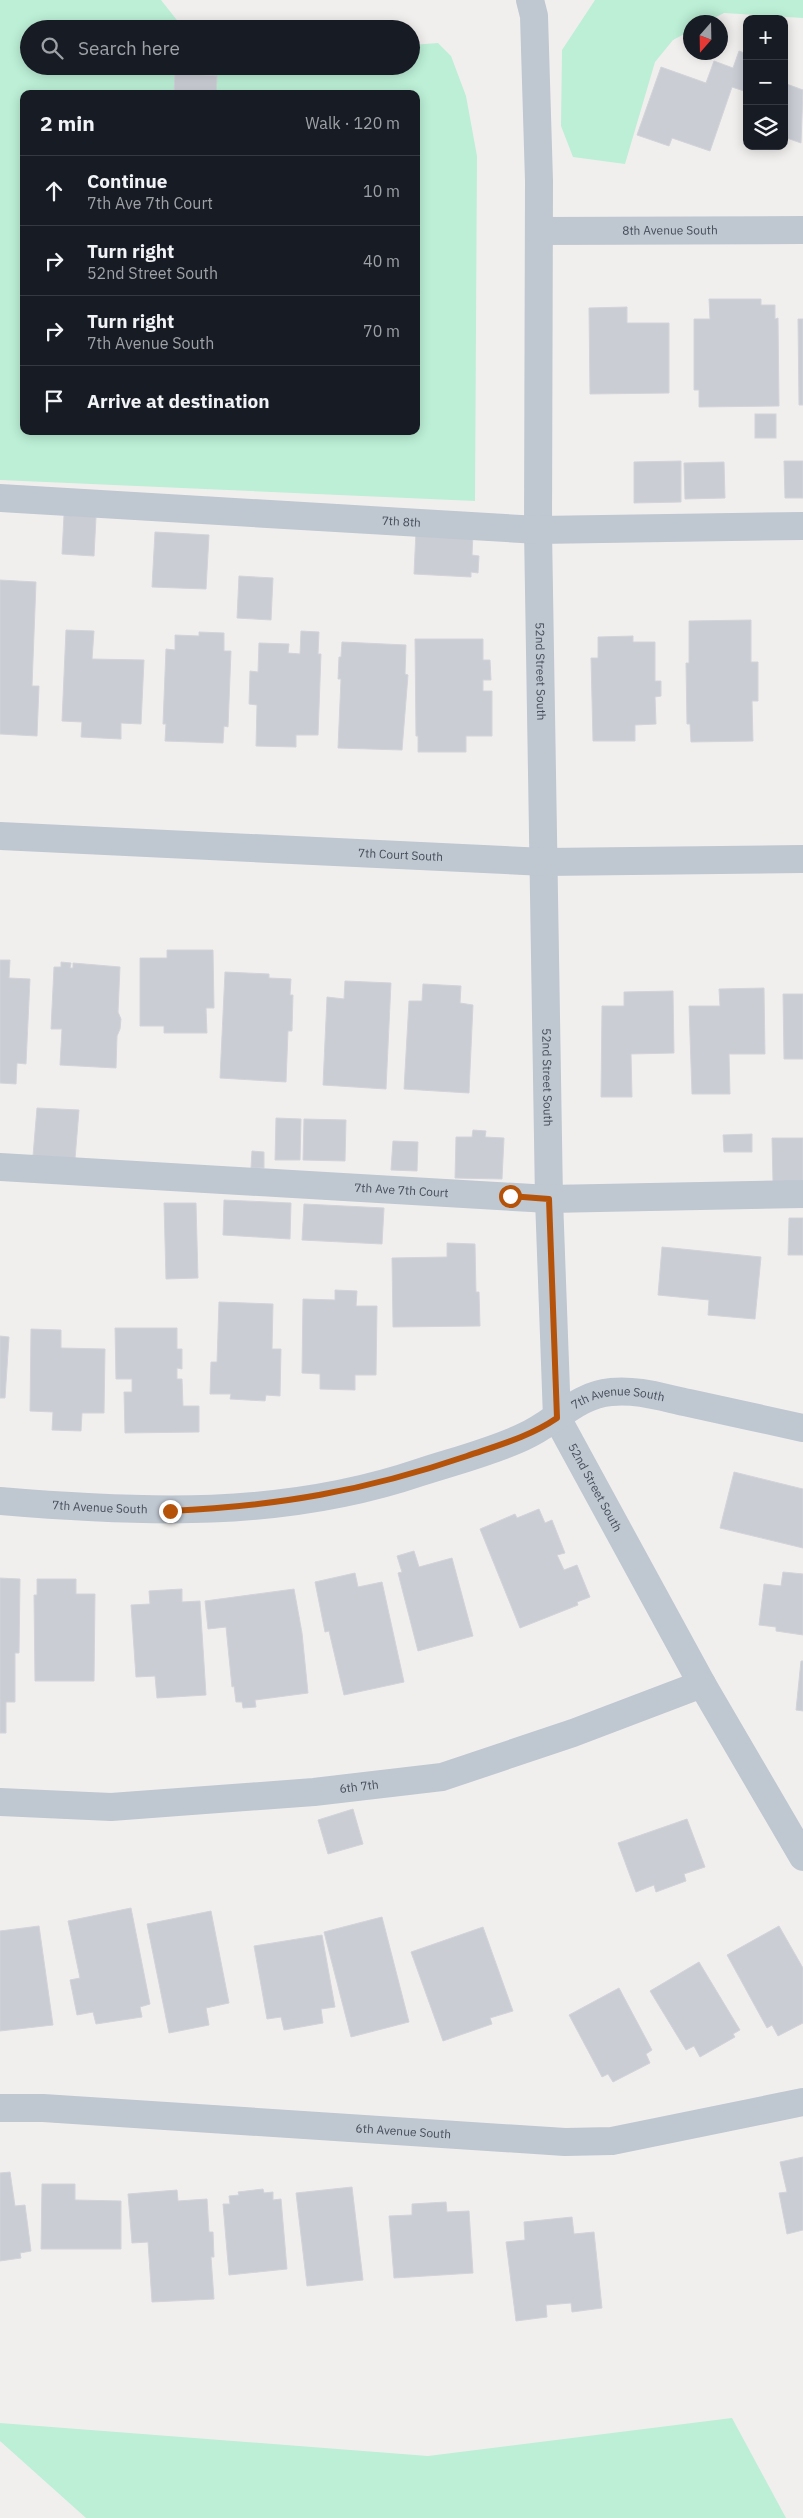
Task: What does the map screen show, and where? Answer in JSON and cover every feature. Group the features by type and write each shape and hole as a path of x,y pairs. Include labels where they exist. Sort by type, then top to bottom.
{"street":[{"name":"52nd Street South","path":"530,0 534,16 539,231 538,530 545,862 549,1199 557,1418 702,1684 803,1857"},
{"name":"8th Avenue South","path":"539,231 803,230"},
{"name":"7th 8th","path":"0,498 538,530 803,526"},
{"name":"7th Court South","path":"0,836 545,862 803,859"},
{"name":"7th Ave 7th Court","path":"0,1167 549,1199 803,1194"},
{"name":"7th Avenue South","path":"0,1501 105,1510 170,1511 234,1508 299,1500 358,1489 418,1473 522,1438 557,1418 573,1405 592,1396 610,1392 628,1391 803,1428"},
{"name":"6th 7th","path":"0,1802 111,1807 314,1792 442,1777 573,1732 702,1684"},
{"name":"6th Avenue South","path":"0,2108 43,2108 565,2142 612,2140 803,2102"}],"green space":[{"path":"0,0 161,0 177,20 20,20 20,75 420,75 420,44 438,43 451,56 466,96 477,156 475,501 0,480"},
{"path":"595,0 803,0 803,18 788,17 788,15 724,13 720,15 683,15 683,35 673,40 655,62 625,164 573,157 561,126 562,50"},
{"path":"732,2418 786,2518 86,2518 0,2441 0,2423 428,2456"}],"building":[{"path":"739,51 743,52 743,91 732,87 710,151 672,138 669,146 637,135 661,67 706,83 714,61 733,68"},
{"path":"175,75 217,76 216,90 174,90"},
{"path":"788,84 803,90 801,143 788,138"},
{"path":"709,299 761,299 761,305 775,305 775,319 778,318 779,406 699,407 699,390 694,390 694,319 710,319"},
{"path":"627,307 627,323 669,323 669,393 590,394 589,308"},
{"path":"798,319 803,319 803,405 799,405"},
{"path":"755,414 776,414 776,438 755,438"},
{"path":"681,461 681,502 634,503 634,462"},
{"path":"784,461 803,461 803,498 785,498"},
{"path":"724,462 725,498 685,499 684,463"},
{"path":"64,515 96,517 94,556 62,554"},
{"path":"416,531 473,534 472,555 479,556 478,573 471,572 471,577 414,574"},
{"path":"155,532 209,535 206,589 152,587"},
{"path":"239,576 273,578 271,620 237,618"},
{"path":"0,580 36,582 32,686 39,686 37,736 0,734"},
{"path":"751,620 751,662 758,662 758,701 752,701 753,741 691,742 690,724 687,724 686,663 689,663 689,621"},
{"path":"66,630 94,631 92,659 144,660 141,724 121,723 121,739 81,737 82,722 62,721"},
{"path":"301,631 319,632 318,654 321,654 318,735 296,735 296,747 256,746 257,705 249,704 250,671 258,672 259,643 289,644 288,653 300,654"},
{"path":"199,632 224,633 224,651 231,651 228,727 224,726 223,743 165,741 166,724 163,724 166,649 175,650 175,635 199,636"},
{"path":"633,636 633,642 655,642 655,681 661,681 661,696 655,697 656,724 635,725 635,741 593,741 591,658 598,658 598,637"},
{"path":"415,639 483,639 483,660 490,660 491,680 483,680 483,691 492,691 492,736 466,736 466,752 418,752 418,736 416,736"},
{"path":"342,642 406,645 405,674 408,675 402,750 338,748 341,679 338,679"},
{"path":"167,950 213,950 214,1008 206,1008 207,1033 164,1033 164,1026 140,1026 140,958 167,958"},
{"path":"0,960 10,960 9,978 30,979 26,1064 17,1063 16,1084 0,1083"},
{"path":"61,962 71,963 70,968 73,968 73,963 120,967 118,1012 121,1019 117,1036 116,1068 60,1065 62,1029 51,1029 54,967 61,967"},
{"path":"225,972 269,974 269,978 291,979 290,995 293,995 292,1031 288,1031 286,1082 220,1078"},
{"path":"345,981 391,983 386,1089 323,1085 327,997 344,999"},
{"path":"423,984 461,986 460,1003 473,1005 469,1093 404,1089 409,1001 422,1001"},
{"path":"764,988 765,1054 729,1054 730,1094 692,1094 689,1006 720,1006 719,989"},
{"path":"673,991 674,1053 631,1054 632,1097 601,1097 602,1006 624,1006 624,992"},
{"path":"783,994 803,994 803,1059 784,1059"},
{"path":"37,1108 79,1110 75,1159 33,1156"},
{"path":"276,1118 301,1119 300,1160 275,1160"},
{"path":"304,1119 346,1120 345,1161 303,1160"},
{"path":"473,1130 486,1131 485,1137 504,1138 502,1179 455,1178 456,1137 472,1137"},
{"path":"752,1134 752,1152 724,1152 723,1135"},
{"path":"772,1138 803,1138 803,1181 773,1182"},
{"path":"393,1141 418,1142 417,1171 391,1170"},
{"path":"252,1151 264,1152 264,1168 251,1168"},
{"path":"224,1200 291,1203 290,1239 223,1235"},
{"path":"164,1203 196,1203 198,1278 166,1279"},
{"path":"304,1204 384,1208 382,1244 302,1240"},
{"path":"789,1218 803,1218 803,1255 788,1255"},
{"path":"447,1243 475,1244 476,1292 479,1292 480,1326 393,1327 392,1258 447,1257"},
{"path":"662,1247 761,1257 755,1319 708,1315 709,1300 658,1295"},
{"path":"335,1290 357,1291 356,1306 377,1306 376,1375 355,1375 355,1390 320,1389 320,1374 302,1373 303,1299 335,1300"},
{"path":"219,1302 273,1304 272,1349 281,1349 280,1396 266,1395 265,1401 230,1399 231,1394 210,1394 211,1362 217,1362"},
{"path":"115,1328 177,1328 177,1349 182,1349 182,1369 177,1368 177,1379 182,1379 183,1406 199,1406 199,1432 125,1433 124,1392 132,1392 132,1379 116,1379"},
{"path":"31,1329 61,1330 61,1348 105,1349 104,1413 82,1413 81,1431 52,1430 53,1412 30,1411"},
{"path":"0,1336 9,1337 5,1398 0,1398"},
{"path":"734,1472 803,1489 803,1548 720,1528"},
{"path":"539,1509 545,1523 552,1520 565,1553 557,1555 564,1570 577,1565 590,1597 577,1602 578,1605 520,1628 480,1529 515,1514 517,1518"},
{"path":"414,1551 419,1567 452,1558 473,1636 418,1651 398,1573 402,1572 397,1556"},
{"path":"783,1572 803,1574 803,1635 776,1631 776,1627 759,1625 764,1584 781,1586"},
{"path":"355,1573 358,1587 382,1582 404,1682 344,1695 329,1631 325,1632 315,1582"},
{"path":"0,1578 20,1579 19,1653 15,1653 15,1702 6,1702 6,1733 0,1733"},
{"path":"37,1579 76,1579 76,1594 95,1594 94,1681 35,1681 34,1595 37,1595"},
{"path":"182,1589 182,1602 200,1601 206,1695 157,1698 155,1676 136,1677 131,1605 150,1604 149,1591"},
{"path":"294,1589 302,1633 308,1693 255,1700 256,1707 243,1708 242,1702 236,1702 234,1686 232,1687 226,1627 208,1629 205,1601"},
{"path":"801,1661 803,1661 803,1711 796,1710"},
{"path":"353,1809 363,1844 328,1854 318,1820"},
{"path":"687,1819 705,1867 684,1874 686,1881 656,1892 654,1885 636,1892 618,1843"},
{"path":"131,1908 150,2004 140,2007 142,2017 96,2024 93,2012 77,2015 70,1980 80,1978 68,1921"},
{"path":"211,1911 229,2003 206,2008 209,2025 169,2033 147,1924"},
{"path":"382,1917 409,2022 351,2037 324,1932"},
{"path":"39,1926 53,2025 0,2031 0,1931"},
{"path":"779,1926 803,1968 803,2023 778,2036 772,2025 767,2028 727,1955"},
{"path":"483,1927 513,2011 490,2018 492,2024 443,2041 411,1952"},
{"path":"322,1935 335,2007 321,2009 323,2023 284,2030 281,2017 267,2019 254,1946"},
{"path":"699,1962 740,2030 733,2034 735,2037 700,2057 694,2046 686,2050 650,1991"},
{"path":"619,1988 652,2050 646,2054 650,2063 613,2082 608,2074 602,2077 569,2015"},
{"path":"803,2157 803,2230 787,2234 779,2193 787,2192 780,2162"},
{"path":"10,2172 15,2206 25,2205 31,2251 20,2253 21,2258 0,2261 0,2173"},
{"path":"42,2184 75,2184 75,2200 121,2201 121,2249 41,2249"},
{"path":"352,2187 363,2280 307,2286 296,2193"},
{"path":"263,2189 264,2193 273,2192 273,2200 281,2199 287,2269 229,2275 223,2204 230,2204 229,2196 239,2195 238,2192"},
{"path":"177,2190 178,2201 207,2199 209,2232 213,2232 214,2257 211,2257 214,2299 152,2302 148,2242 132,2243 128,2194"},
{"path":"446,2202 447,2212 469,2211 473,2273 394,2278 389,2216 412,2215 412,2204"},
{"path":"572,2217 574,2234 594,2232 602,2308 572,2312 571,2303 546,2305 547,2317 516,2321 506,2242 525,2240 524,2222"}],"route":[{"path":"170,1511 234,1508 299,1500 358,1489 418,1473 522,1438 540,1430 557,1418 549,1199 510,1196"}]}
